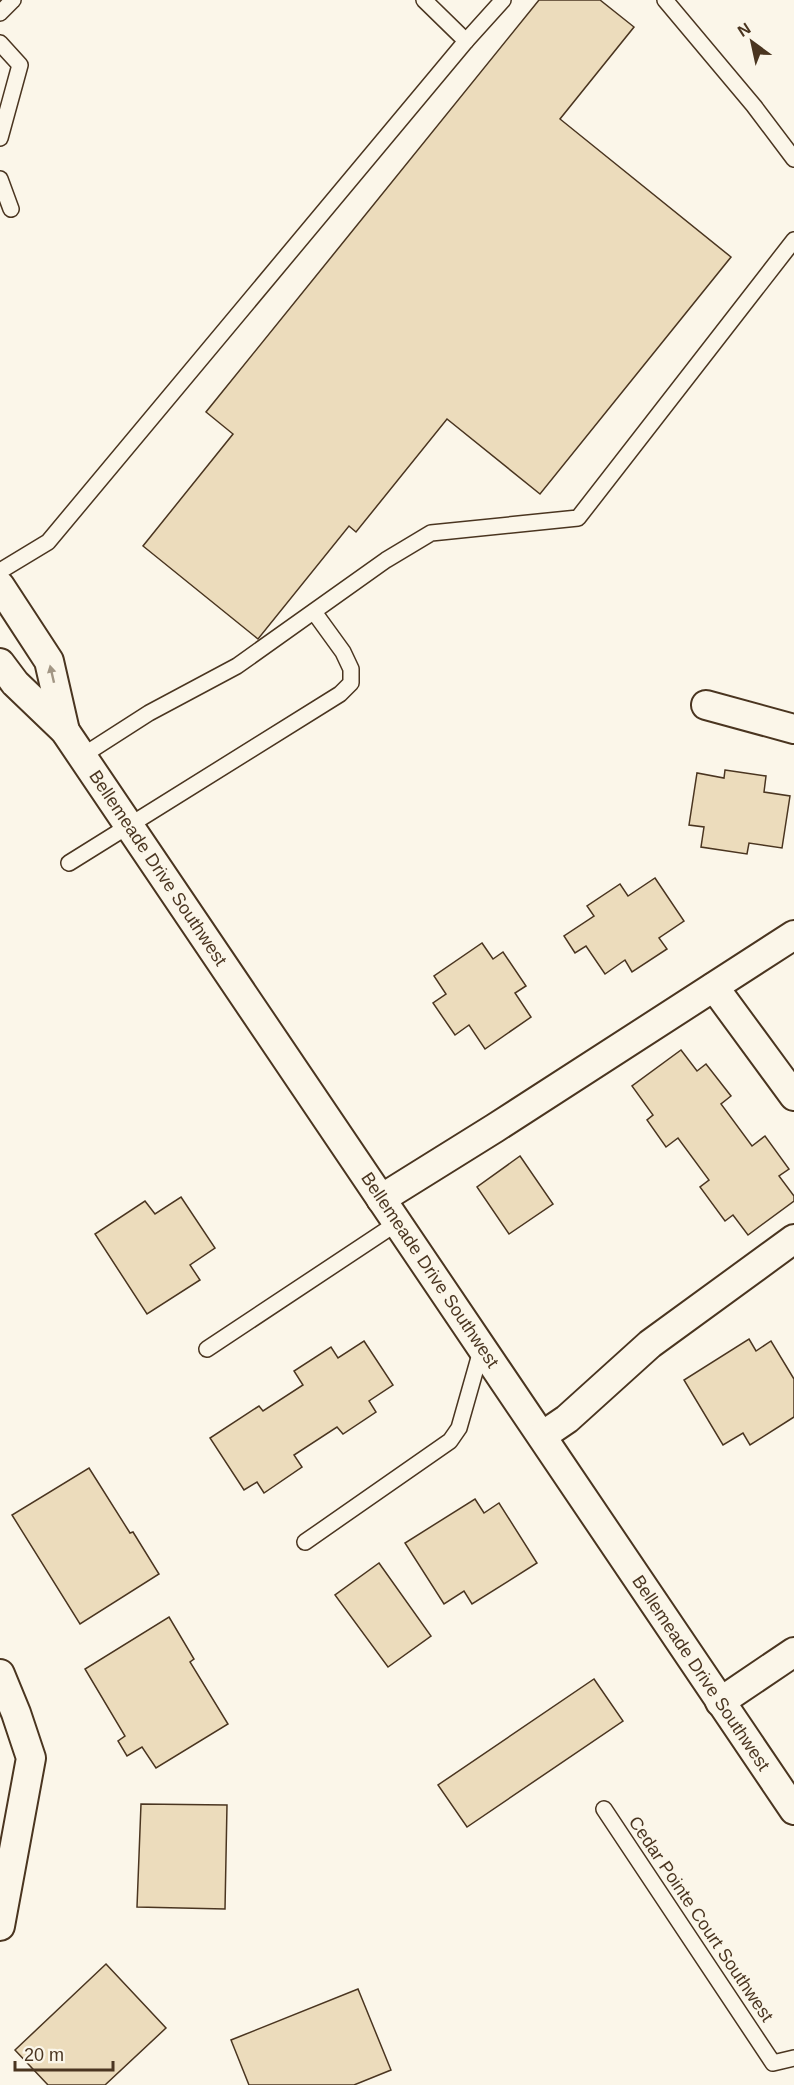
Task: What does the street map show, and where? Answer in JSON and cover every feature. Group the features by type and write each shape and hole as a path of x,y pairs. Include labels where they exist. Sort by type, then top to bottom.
{"street":[{"name":"Bellemeade Drive Southwest","path":"0,586 49,661 65,731"},
{"name":"Bellemeade Drive Southwest","path":"0,663 15,682 65,731 794,1810"},
{"path":"706,705 794,729"},
{"path":"381,1199 794,935"},
{"path":"714,987 794,1096"},
{"path":"542,1436 567,1419 650,1344 794,1239"},
{"path":"720,1702 794,1652"},
{"path":"0,1674 31,1758 0,1926"}],"lane":[{"path":"0,13 13,0"},
{"path":"424,0 466,41"},
{"path":"0,571 48,542 466,41 503,0"},
{"path":"665,0 754,106 794,159"},
{"path":"0,43 20,64 0,138"},
{"path":"0,179 10,209"},
{"path":"82,756 148,713 237,666 431,533 578,518 794,240"},
{"path":"69,863 340,694 351,683 351,669 343,652 314,612"},
{"path":"207,1349 397,1223"},
{"path":"305,1542 450,1441 459,1428 482,1347"},
{"name":"Cedar Pointe Court Southwest","path":"604,1809 773,2063 794,2058"}],"building":[{"path":"539,0 600,0 634,27 560,119 731,257 540,494 447,419 356,532 349,526 258,639 143,546 233,434 206,412"},
{"path":"725,770 766,776 764,792 790,796 782,848 749,843 747,854 701,847 704,827 689,825 697,773 724,778"},
{"path":"655,878 684,921 659,938 667,949 632,972 625,960 605,974 586,946 575,953 564,936 594,916 587,906 620,884 628,896"},
{"path":"482,943 493,959 503,952 526,986 515,993 531,1017 485,1049 469,1025 455,1035 433,1003 446,994 434,976"},
{"path":"681,1050 697,1071 706,1064 731,1096 721,1104 752,1146 765,1136 789,1169 779,1176 794,1196 794,1201 748,1235 733,1215 725,1221 700,1187 709,1180 678,1138 666,1147 647,1120 653,1115 632,1086"},
{"path":"520,1156 553,1204 509,1234 477,1187"},
{"path":"181,1197 215,1248 190,1265 200,1280 147,1314 95,1234 145,1201 155,1214"},
{"path":"749,1339 756,1351 771,1341 794,1379 794,1417 750,1445 743,1433 723,1445 684,1380"},
{"path":"364,1341 393,1385 369,1401 376,1412 343,1434 337,1427 294,1455 302,1467 264,1493 257,1482 244,1490 210,1438 259,1406 263,1411 303,1385 294,1371 331,1347 338,1358"},
{"path":"89,1468 159,1574 80,1624 12,1515"},
{"path":"475,1499 484,1513 499,1503 537,1563 472,1604 464,1591 444,1604 405,1543"},
{"path":"379,1563 431,1636 388,1667 335,1595"},
{"path":"169,1617 194,1659 190,1662 228,1724 156,1768 142,1747 127,1756 118,1741 125,1736 85,1669"},
{"path":"594,1679 623,1721 467,1827 438,1785"},
{"path":"141,1804 227,1805 225,1909 137,1907"},
{"path":"106,1964 166,2028 105,2085 48,2085 15,2050"},
{"path":"358,1989 391,2070 354,2085 249,2085 231,2040"}]}
